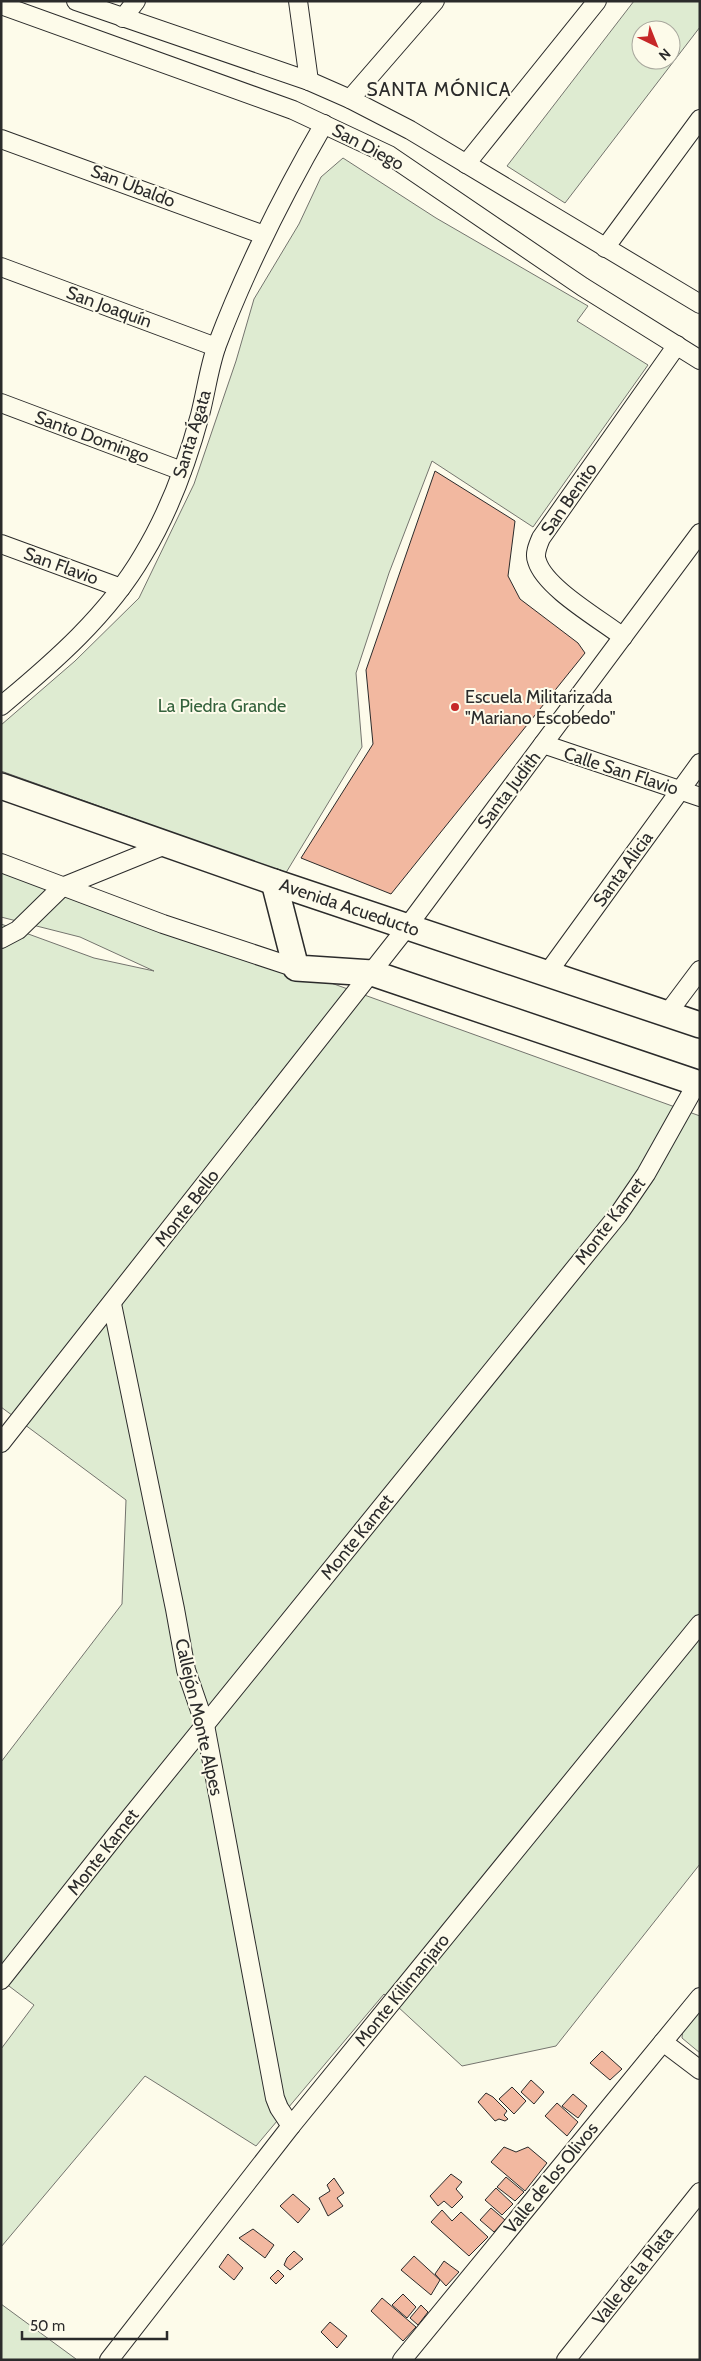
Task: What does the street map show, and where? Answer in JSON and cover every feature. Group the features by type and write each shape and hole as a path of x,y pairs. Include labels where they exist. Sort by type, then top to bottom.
{"street":[{"name":"San Diego","path":"76,1 309,81 350,99 410,130 700,304"},
{"path":"123,18 136,1"},
{"path":"298,1 309,81"},
{"path":"350,99 435,1"},
{"path":"466,164 597,1"},
{"name":"San Diego","path":"1,5 293,110 389,155 582,287 700,360"},
{"path":"605,248 700,119"},
{"name":"Santa Ágata","path":"1,706 52,662 88,627 121,588 143,555 163,518 182,471 200,416 216,347 264,235 292,180 324,124"},
{"name":"San Ubaldo","path":"1,138 264,235"},
{"name":"San Joaquín","path":"1,267 216,347"},
{"name":"San Benito","path":"623,636 557,589 544,575 536,560 537,549 540,538 677,345"},
{"name":"Santo Domingo","path":"1,403 182,471"},
{"name":"Santa Judith","path":"372,973 700,533"},
{"name":"San Flavio","path":"1,544 121,588"},
{"name":"Calle San Flavio","path":"543,744 700,797"},
{"name":"Santa Alicia","path":"546,975 700,763"},
{"name":"Avenida Acueducto","path":"1,786 274,882 546,975 700,1025"},
{"path":"1,939 18,930 62,887 168,844"},
{"path":"1,863 163,924 296,968 372,973 698,1083"},
{"path":"274,882 296,968"},
{"path":"667,1014 700,970"},
{"name":"Monte Bello","path":"1,1443 372,973"},
{"name":"Monte Kamet","path":"1,1980 618,1215 646,1174 698,1083"},
{"name":"Callejón Monte Alpes","path":"112,1304 186,1670 205,1725 275,2098 291,2126"},
{"name":"Monte Kilimanjaro","path":"109,2360 291,2126 700,1624"},
{"name":"Valle de los Olivos","path":"402,2360 700,1997"},
{"path":"663,2042 700,2070"},
{"name":"Valle de la Plata","path":"566,2360 700,2192"}],"green space":[{"path":"634,1 700,1 700,27 681,52 681,20 631,20 631,70 667,70 565,203 507,166"},
{"name":"La Piedra Grande","path":"343,158 436,218 588,306 577,321 648,365 533,527 432,461 389,573 356,673 362,747 284,876 135,819 1,771 1,725 75,661 139,598 194,484 236,361 254,299 299,224 321,177"},
{"path":"1,864 700,1116 700,1864 556,2046 462,2066 384,1994 256,2146 145,2076 1,2247 1,2049 34,2005 1,1980 1,1762 122,1604 126,1500 1,1407 1,924 94,958 154,971 80,937 1,917"},
{"path":"700,2008 700,2053 682,2038 683,2027"},
{"path":"1,2304 76,2359 76,2360 1,2360"}],"building":[{"name":"Escuela Militarizada \"Mariano Escobedo\"","path":"435,471 515,521 508,576 520,599 578,643 585,653 391,894 301,858 373,744 366,670"},
{"path":"602,2051 622,2069 610,2080 590,2063"},
{"path":"531,2080 544,2092 534,2104 521,2092"},
{"path":"512,2087 526,2101 514,2114 499,2099"},
{"path":"486,2093 493,2097 507,2111 504,2115 508,2119 505,2121 499,2119 495,2121 478,2102"},
{"path":"573,2094 587,2106 578,2118 562,2106"},
{"path":"557,2103 578,2122 567,2136 545,2116"},
{"path":"504,2147 516,2152 528,2147 547,2163 525,2191 491,2162"},
{"path":"451,2174 462,2182 456,2189 463,2197 452,2208 444,2201 438,2206 430,2196"},
{"path":"506,2177 524,2192 515,2201 497,2187"},
{"path":"334,2178 344,2193 337,2198 343,2206 328,2216 319,2198 330,2191 327,2185"},
{"path":"496,2188 513,2204 502,2215 485,2200"},
{"path":"293,2194 310,2209 298,2223 280,2206"},
{"path":"491,2208 505,2220 494,2232 480,2220"},
{"path":"442,2210 452,2221 461,2212 488,2237 469,2256 431,2222"},
{"path":"253,2229 274,2245 265,2258 239,2238"},
{"path":"294,2251 303,2259 290,2270 284,2265 287,2258"},
{"path":"228,2254 243,2268 234,2280 219,2267"},
{"path":"414,2256 440,2280 431,2295 401,2270"},
{"path":"444,2261 459,2272 446,2286 435,2274"},
{"path":"278,2270 284,2276 276,2284 270,2278"},
{"path":"403,2294 416,2307 407,2318 392,2305"},
{"path":"382,2298 416,2327 403,2341 371,2311"},
{"path":"421,2305 428,2312 418,2325 410,2318"},
{"path":"330,2322 347,2336 337,2348 321,2332"}],"place":[{"name":"Escuela Militarizada \"Mariano Escobedo\"","path":"455,707"}],"district":[{"name":"SANTA MÓNICA","path":"439,89"}]}
